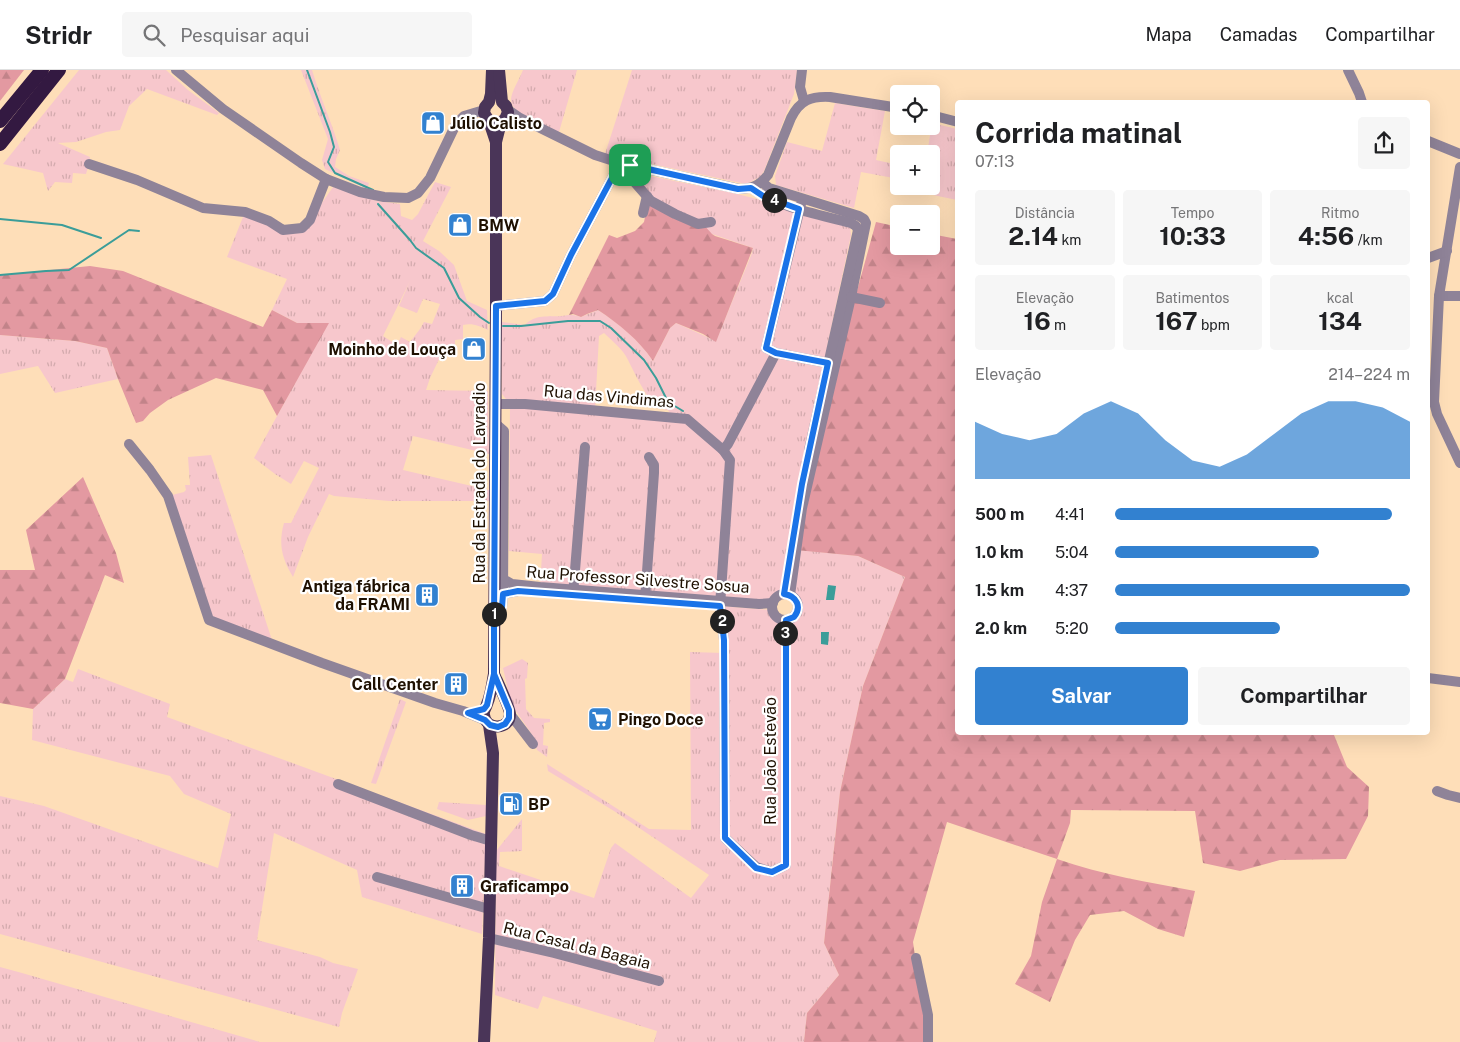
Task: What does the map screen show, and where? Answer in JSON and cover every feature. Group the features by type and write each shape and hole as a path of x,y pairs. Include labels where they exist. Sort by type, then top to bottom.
{"highway":[{"path":"0,121 42,70"},
{"path":"0,144 59,70"}],"main road":[{"name":"Rua da Estrada do Lavradio","path":"484,1042 493,753 496,716 494,624 496,113 492,70"},
{"name":"Rua da Estrada do Lavradio","path":"496,113 500,70"},
{"name":"Rua da Estrada do Lavradio","path":"494,674 496,716"}],"street":[{"path":"176,70 223,109 326,179 347,188 373,195 402,198 414,196 422,189 430,178 456,124 468,114 496,113 520,118 595,155 625,164 738,189 751,188 762,182 768,175 791,118 804,101 820,96 890,107"},
{"path":"802,70 800,87 804,101"},
{"path":"1348,70 1361,100"},
{"path":"940,117 955,121"},
{"path":"1430,141 1460,154"},
{"path":"90,164 137,180 203,208 245,212 269,221 282,230 302,228 310,220 326,179"},
{"path":"625,164 630,177 651,200 698,224 710,222"},
{"path":"496,306 545,301 553,294 571,255 625,164"},
{"path":"1460,167 1439,296 1434,402 1437,414 1460,463"},
{"path":"762,182 770,188 859,216 866,223 805,496 787,595"},
{"path":"751,188 763,196 799,209 851,223 858,230 802,484 787,595"},
{"path":"643,213 647,196"},
{"path":"803,199 766,348 776,353 828,363"},
{"path":"818,214 821,204"},
{"path":"1430,257 1447,250"},
{"path":"1439,296 1460,296"},
{"path":"851,297 880,303"},
{"path":"720,603 730,460 723,450 728,444 776,353"},
{"name":"Rua das Vindimas","path":"496,404 548,406 687,419 723,450"},
{"path":"494,624 502,607 503,594 504,431 496,424"},
{"path":"129,444 168,496 209,620 435,703 468,713 496,716 520,727 533,744"},
{"path":"574,593 585,447"},
{"path":"645,597 654,473 654,465 649,457"},
{"name":"Rua Professor Silvestre Sosua","path":"503,579 512,584 574,593"},
{"name":"Rua Professor Silvestre Sosua","path":"503,594 518,591 574,593 772,606"},
{"path":"787,595 797,601 798,608 794,617 786,620 777,618 772,606 778,596 787,595"},
{"name":"Rua João Estevão","path":"720,603 724,640 725,838 756,868 772,872 786,865 786,620"},
{"path":"1430,678 1460,682"},
{"path":"338,784 491,841"},
{"path":"1438,791 1460,798"},
{"path":"377,877 489,909"},
{"name":"Rua Casal da Bagaia","path":"488,938 554,953 659,981"},
{"path":"916,958 928,1015 928,1042"}],"green space":[{"path":"0,70 24,70 0,101"},
{"path":"79,70 166,70 188,90 219,113 217,115 147,89 129,106 120,130 106,132 76,142 58,143 90,157 89,164 86,174 73,173 72,183 55,182 48,191 43,173 3,164"},
{"path":"301,70 312,70 340,150 335,167 349,176 369,183 367,189 325,169 322,160 328,139"},
{"path":"523,70 577,70 559,132 531,120 517,111 513,105 511,100 512,93"},
{"path":"632,70 797,70 794,94 760,177 746,184 605,154"},
{"path":"835,103 885,111 876,160 890,163 890,177 861,172 854,208 776,185 775,176 787,142 822,151"},
{"path":"940,125 955,129 955,200 933,195 940,195 940,145 928,145 930,135 940,135"},
{"path":"645,175 765,201 850,227 851,235 827,347 826,371 802,484 791,549 858,556 905,577 863,686 840,792 824,943 839,975 807,1013 804,1042 654,1042 657,1031 543,996 538,1009 495,995 496,851 522,819 522,851 500,852 499,866 594,898 611,848 615,843 691,898 709,875 614,811 548,771 547,764 649,829 691,830 690,652 724,653 720,606 772,610 776,616 786,620 798,611 796,600 786,594 778,597 773,603 540,587 542,554 509,551 510,404 502,394 502,322 525,325 537,318 571,315 581,317 598,310 628,332 653,361 670,328 676,323 716,341 752,253 753,248 712,234 651,201 640,188","holes":["604,333 626,356 650,399 644,406 668,410 672,416 595,410 599,336"]},
{"path":"435,182 451,187 423,241 439,251 454,265 467,301 487,310 488,330 479,326 463,325 463,339 455,340 455,350 453,350 452,355 443,351 426,390 488,391 489,454 413,436 403,470 489,490 489,501 389,501 329,494 308,537 293,577 282,551 282,531 284,523 291,523 319,468 304,461 291,484 254,458 328,323 297,323 272,310 287,279 227,257 245,212 283,230 310,220 333,187 377,201 400,204 401,216 412,220 418,214","holes":["410,281 399,306 417,313 423,299 440,304 432,324 424,322 410,342 401,337 397,345 383,336"]},
{"path":"651,201 703,224 715,236 753,248 716,342 703,334 676,323 670,328 653,361 628,333 598,310 581,317 573,314 569,315 609,235 617,238 635,231 644,222 647,207"},
{"path":"876,222 890,225 890,255 940,255 940,236 955,239 955,735 1334,735 1347,767 1369,787 1368,816 1346,859 1280,860 1240,871 1203,863 1195,811 1071,810 1070,823 1057,859 947,822 913,942 927,1042 804,1042 807,1013 839,975 824,943 840,792 863,686 905,577 858,556 796,550 831,385"},
{"path":"90,266 123,271 263,327 272,310 297,323 329,323 277,416 263,390 216,378 168,400 150,413 143,421 136,423 107,348 75,341 0,335 0,275"},
{"path":"0,335 75,341 107,348 118,379 55,393 38,366 0,374"},
{"path":"211,455 272,640 209,620 168,496 184,492 186,490 185,485 190,485 188,457"},
{"path":"83,477 116,553 124,583 105,575 65,679 33,709 0,703 0,570 35,570 26,530"},
{"path":"522,659 528,663 527,678 525,679 526,709 534,718 550,719 550,722 544,723 543,745 548,746 547,757 537,750 531,733 510,699 503,668"},
{"path":"78,669 170,704 167,717 486,834 482,934 362,897 357,870 274,833 257,940 358,969 342,1013 339,1027 0,934 0,796 44,806 218,868 231,814 184,794 170,776 32,740 33,709 65,679 73,682"},
{"path":"400,699 406,702 376,784 371,783"},
{"path":"439,802 486,805 486,816 468,820 437,809"},
{"path":"1057,859 1108,874 1195,891 1184,937 1158,929 1124,911 1090,915 1075,940 1050,1002 1015,984 1031,956 1042,902"},
{"path":"0,967 22,973 260,1042 0,1042"}],"water":[{"path":"828,585 836,586 834,600 826,600"},
{"path":"821,632 829,632 828,645 821,644"}],"waterway":[{"path":"307,70 334,147 328,162 335,173 373,190"},
{"path":"378,204 416,248 444,268 459,298 489,323"},
{"path":"0,219 62,225 101,238"},
{"path":"0,275 69,270 129,230 139,231"},
{"path":"503,326 568,321 600,321 611,328 644,360 668,402 683,411"}],"place":[{"name":"Júlio Calisto","path":"433,123"},
{"name":"BMW","path":"460,225"},
{"name":"Moinho de Louça","path":"474,349"},
{"name":"Antiga fábrica da FRAMI","path":"427,595"},
{"name":"Call Center","path":"456,684"},
{"name":"Pingo Doce","path":"600,719"},
{"name":"BP","path":"511,804"},
{"name":"Graficampo","path":"462,886"}],"route":[{"path":"630,165 620,163 571,255 553,294 545,301 496,306 494,624 494,674 487,705 484,709 468,713 485,720 490,725 498,727 505,724 509,718 509,710 494,674 494,664 494,624 502,607 503,594 518,591 720,606 724,640 725,838 756,868 772,872 786,865 786,620 794,617 798,608 794,598 784,594 802,484 828,363 776,353 766,348 799,209 763,196 751,188 738,189 630,165"}]}
